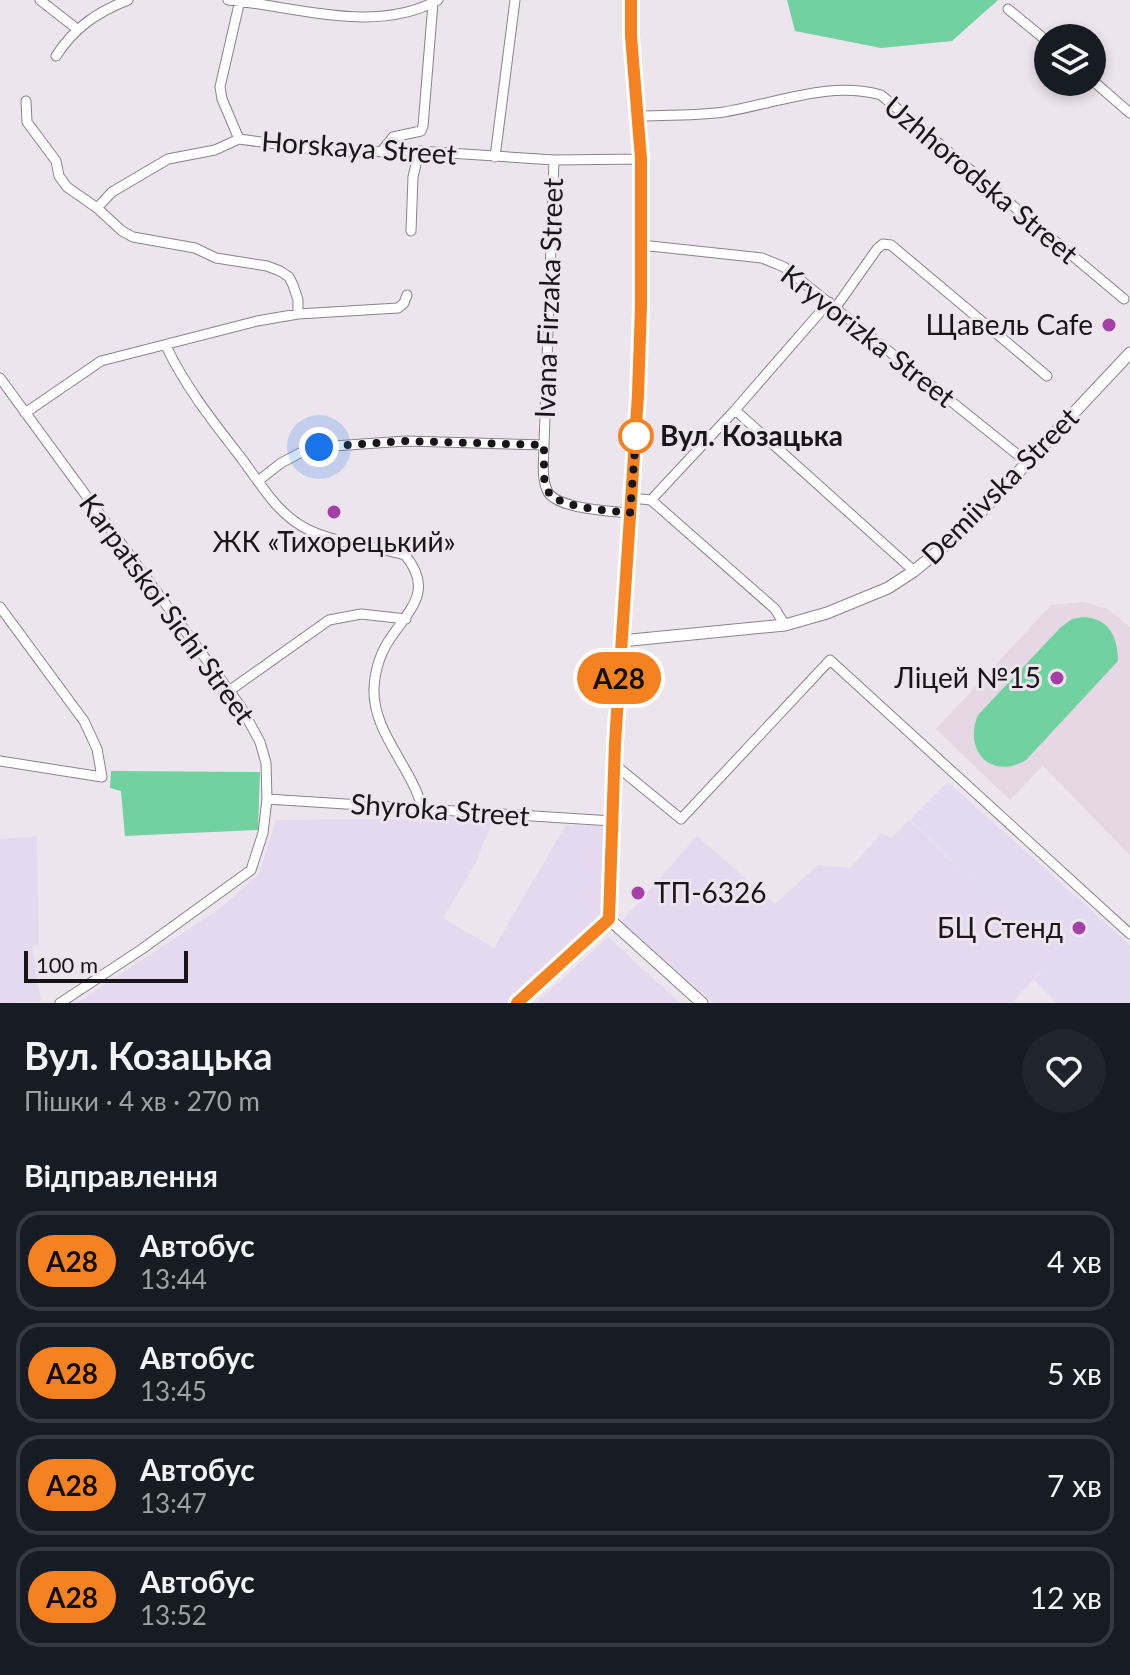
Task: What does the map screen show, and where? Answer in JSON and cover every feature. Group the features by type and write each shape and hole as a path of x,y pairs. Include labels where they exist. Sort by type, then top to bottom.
{"street":[{"path":"40,0 77,29"},
{"path":"56,56 90,18 128,0"},
{"path":"228,0 359,17 387,16 435,1 423,126 421,131 393,137 381,152"},
{"path":"239,139 220,87 240,0"},
{"path":"495,157 515,0"},
{"path":"517,1003 609,919 614,764 639,380 641,159 631,0"},
{"path":"1008,9 1034,30"},
{"name":"Uzhhorodska Street","path":"637,116 719,113 799,94 869,92 881,95 1124,299"},
{"path":"1106,92 1130,113"},
{"path":"26,101 27,122 56,161 59,176 67,187 122,231 133,237 195,248 216,258 280,271 289,277 293,285 298,314"},
{"name":"Horskaya Street","path":"97,208 112,192 168,159 205,153 239,139 334,152 419,151 554,160 641,159"},
{"path":"411,231 413,177 419,151"},
{"name":"Ivana Firzaka Street","path":"554,160 544,478 550,496 563,503 630,513"},
{"path":"651,500 832,304 883,244 891,245 1047,376"},
{"name":"Kryvorizka Street","path":"641,245 762,258 784,267 1028,463"},
{"path":"25,413 101,361 257,321 298,314 398,308 407,295"},
{"path":"166,346 189,390 273,502 306,529 327,537 405,555 417,576 419,592 406,619 391,636 379,660 374,688 380,721 414,784 422,808"},
{"name":"Demiivska Street","path":"621,641 785,625 862,600 914,571 965,529 1130,353"},
{"name":"Karpatskoi Sichi Street","path":"0,378 241,707 260,742 266,763 267,799 263,833 251,870 142,949 60,1003"},
{"path":"735,410 914,571"},
{"path":"258,481 281,463 319,447 406,441 544,445"},
{"path":"631,498 651,500 775,609 785,625"},
{"path":"0,607 84,721 97,749 102,777 0,761"},
{"path":"229,691 329,620 361,614 406,619"},
{"path":"614,764 681,819 830,660 1130,934"},
{"name":"Shyroka Street","path":"267,799 612,821"},
{"path":"609,919 702,1003"}],"shaded area":[{"name":"Ліцей №15","path":"1084,602 1108,609 1130,627 1130,855 1043,766 1010,800 936,729 1051,605"},
{"path":"948,782 1130,945 1130,1003 1057,1003 1034,980 1053,958 910,820"},
{"path":"494,818 475,864 443,918 494,948 566,825 608,826 601,913 588,930 507,1003 77,1003 222,907 259,874 276,820"},
{"path":"909,820 1053,958 1012,1003 714,1003 621,922 697,836 775,904 818,865 850,868 882,833 892,838"},
{"path":"37,836 39,945 32,946 41,1001 0,1003 0,839"},
{"path":"608,937 680,1003 536,1003"}],"green space":[{"path":"787,0 998,0 952,41 881,48 795,31"},
{"path":"1083,617 1099,621 1110,630 1118,661 1026,760 1013,766 991,764 977,750 974,740 978,715 1061,627 1072,619"},
{"path":"111,771 260,772 258,830 125,836 121,791 110,788"}],"bus line":[{"name":"А28","path":"517,1003 609,919 615,743 641,305 641,159 631,0"}],"place":[{"name":"Щавель Cafe","path":"1109,325"},
{"name":"Вул. Козацька","path":"636,436"},
{"name":"ЖК «Тихорецький»","path":"334,512"},
{"name":"Ліцей №15","path":"1057,678"},
{"name":"ТП-6326","path":"638,893"},
{"name":"БЦ Стенд","path":"1079,928"}],"route":[{"path":"319,447 406,441 544,445 544,478 550,496 563,503 630,513 636,436"}]}
